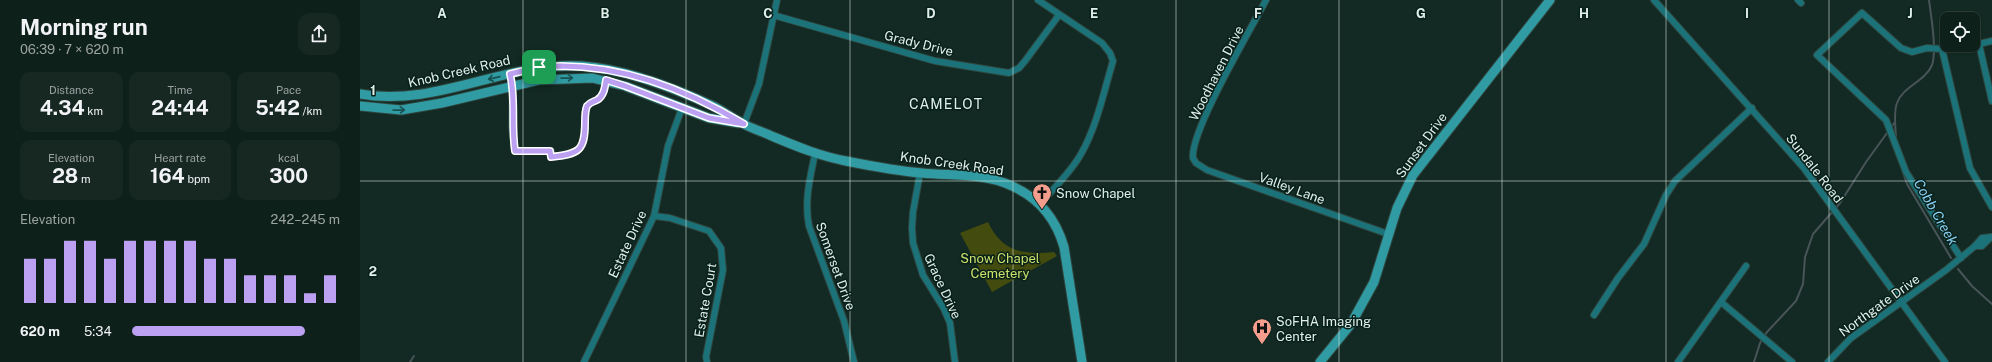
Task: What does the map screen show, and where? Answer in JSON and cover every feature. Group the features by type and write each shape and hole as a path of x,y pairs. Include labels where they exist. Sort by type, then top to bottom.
{"main road":[{"name":"Sunset Drive","path":"1320,362 1358,312 1374,282 1388,234 1401,198 1421,163 1550,0"},
{"name":"Knob Creek Road","path":"360,94 394,97 420,95 539,67 561,66 608,69 668,88 714,106 744,124 815,154 848,162 920,173 980,178 1003,182 1040,204 1056,225 1064,247 1082,362"},
{"path":"606,80 608,69"},
{"path":"510,74 513,85"},
{"name":"Knob Creek Road","path":"364,107 401,110 458,99 513,85 559,78 606,80 709,118 744,124"},
{"path":"455,87 458,99"},
{"path":"668,88 679,97 682,108 685,105 697,103 714,106"},
{"path":"360,98 364,107 377,101 394,97"}],"street":[{"path":"744,124 759,84 777,0"},
{"path":"1038,0 1102,43 1110,53 1113,61 1092,128 1082,154 1071,169 1040,204"},
{"name":"Woodhaven Drive","path":"1193,158 1194,144 1210,106 1266,0"},
{"name":"Sundale Road","path":"1654,0 1752,108 1803,167 1944,362"},
{"path":"1961,258 1906,172 1886,120 1817,55 1862,14 1901,48 1912,52 1927,48 1942,49 1970,168 1992,207"},
{"name":"Grady Drive","path":"773,15 935,61 1010,72 1022,65 1059,15"},
{"path":"1992,41 1979,44 1992,101"},
{"path":"513,85 512,126 515,151 550,151 551,157 570,155 578,152 584,144 586,108 590,102 598,99 603,94 606,80"},
{"name":"Estate Drive","path":"584,362 654,216 668,146 682,108"},
{"path":"1594,315 1644,244 1661,205 1675,181 1752,108"},
{"name":"Somerset Drive","path":"815,154 806,199 806,212 809,226 844,321 854,362"},
{"name":"Valley Lane","path":"1193,158 1207,170 1388,234"},
{"name":"Grace Drive","path":"920,173 913,212 913,243 923,275 944,309 950,323 955,362"},
{"name":"Estate Court","path":"654,216 670,218 709,231 717,240 721,248 723,270 706,357 707,362"},
{"name":"Northgate Drive","path":"1828,362 1851,338 1946,270 1976,246 1982,238 1992,237"},
{"path":"1678,362 1746,266"},
{"path":"1721,302 1792,362"}],"green space":[{"name":"Snow Chapel Cemetery","path":"988,222 1000,240 1015,249 1033,253 1054,252 1057,256 992,292 960,233"}],"waterway":[{"name":"Cobb Creek","path":"1896,140 1895,116 1897,103 1904,92 1924,76 1932,65 1934,42 1929,0"},
{"path":"1754,362 1760,343 1767,332 1796,301 1803,284 1805,257 1813,234 1840,203 1866,162 1895,122"},
{"name":"Cobb Creek","path":"1903,172 1907,184 1951,258"},
{"name":"Cobb Creek","path":"1958,269 1972,286 1992,304"},
{"path":"410,362 414,356"}],"place":[{"name":"Snow Chapel","path":"1042,210"},
{"name":"SoFHA Imaging Center","path":"1262,345"}],"district":[{"name":"CAMELOT","path":"946,104"}],"route":[{"path":"580,66 608,69 624,73 686,94 714,106 744,124 709,118 606,80 603,94 598,99 590,102 586,108 584,144 578,152 570,155 551,157 550,151 515,151 512,126 513,85 510,74 539,67 580,66"}]}
